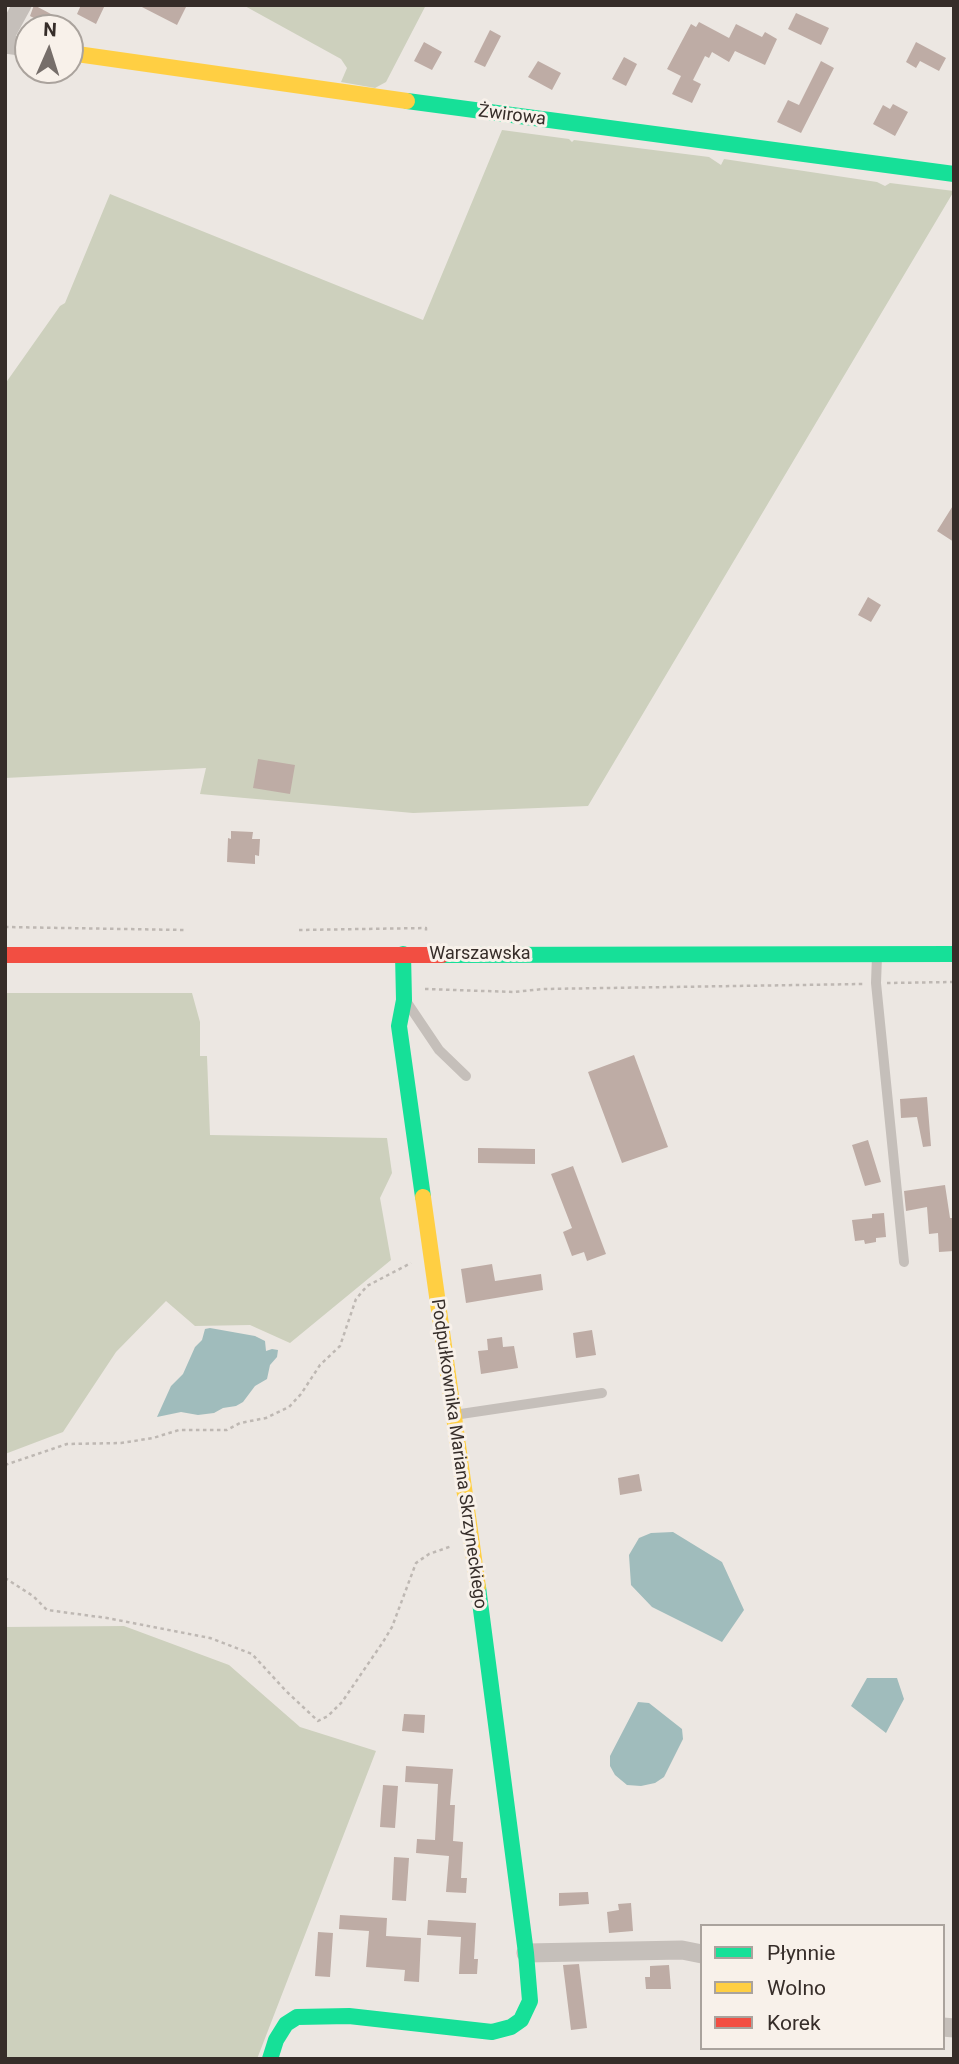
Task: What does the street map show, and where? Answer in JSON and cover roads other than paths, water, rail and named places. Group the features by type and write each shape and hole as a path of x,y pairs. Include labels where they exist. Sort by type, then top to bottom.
{"street":[{"path":"5,36 22,5"},
{"name":"Żwirowa","path":"84,55 491,113 954,173"},
{"name":"Podpułkownika Mariana Skrzyneckiego","path":"270,2059 276,2040 286,2024 297,2017 349,2016 492,2032 512,2027 521,2020 530,2001 472,1540 399,1026 404,1000 403,954"},
{"name":"Warszawska","path":"5,955 954,954"},
{"path":"526,1953 682,1950 700,1954"}],"lane":[{"path":"877,953 876,983 904,1262"},
{"path":"404,1000 439,1050 466,1076"},
{"path":"454,1415 602,1393"}],"water":[{"path":"205,1329 255,1336 265,1341 266,1351 278,1350 277,1357 270,1365 267,1379 255,1386 243,1402 236,1406 214,1413 198,1415 181,1412 157,1417 171,1386 183,1374 195,1347 202,1340"},
{"path":"673,1532 722,1562 744,1610 722,1642 652,1607 631,1585 629,1555 639,1538 651,1533"},
{"path":"867,1678 897,1678 904,1699 886,1733 851,1706"},
{"path":"638,1702 649,1703 682,1729 683,1739 664,1777 655,1783 641,1786 627,1785 615,1775 610,1766 610,1756"}]}
